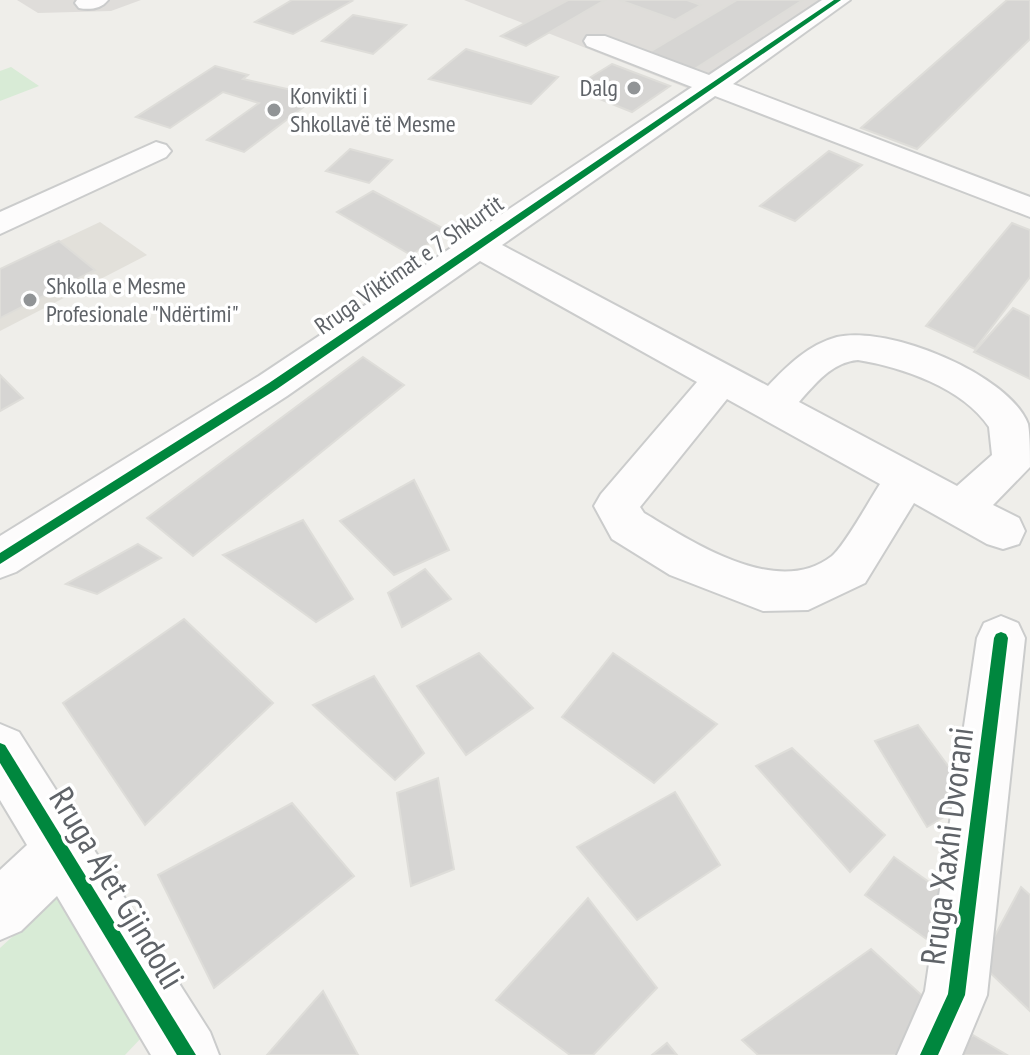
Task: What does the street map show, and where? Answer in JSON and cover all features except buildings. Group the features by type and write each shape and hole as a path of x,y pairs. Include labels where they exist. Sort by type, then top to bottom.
{"street":[{"name":"Rruga Viktimat e 7 Shkurtit","path":"0,559 273,386 838,0"},
{"path":"596,41 1030,208"},
{"path":"0,224 156,151"},
{"path":"476,245 1003,531"},
{"path":"772,407 820,358 844,348 862,348 901,358 948,375 991,401 1008,423 1013,460 993,481 959,508"},
{"path":"721,380 616,506 628,526 686,561 763,591 808,590 849,569 906,479"},
{"name":"Rruga Xaxhi Dvorani","path":"929,1055 956,995 1001,638"},
{"name":"Rruga Ajet Gjindolli","path":"0,750 62,851 170,1047"},
{"path":"0,910 62,851"}],"shaded area":[{"path":"17,0 141,0 111,11 38,13"},
{"path":"464,0 830,0 692,90"},
{"name":"Shkolla e Mesme Profesionale \"Ndërtimi\"","path":"100,222 147,255 0,331 0,269"}],"green space":[{"path":"11,67 39,86 0,101 0,71"},
{"path":"56,897 141,1038 125,1055 0,1055 0,948"}],"cycle path":[{"path":"0,559 273,386 838,0"},
{"path":"929,1055 956,995 1001,638"},
{"path":"0,750 187,1055"}],"place":[{"name":"Dalg","path":"634,88"},
{"name":"Konvikti i Shkollavë të Mesme","path":"274,110"},
{"name":"Shkolla e Mesme Profesionale \"Ndërtimi\"","path":"30,300"}]}
